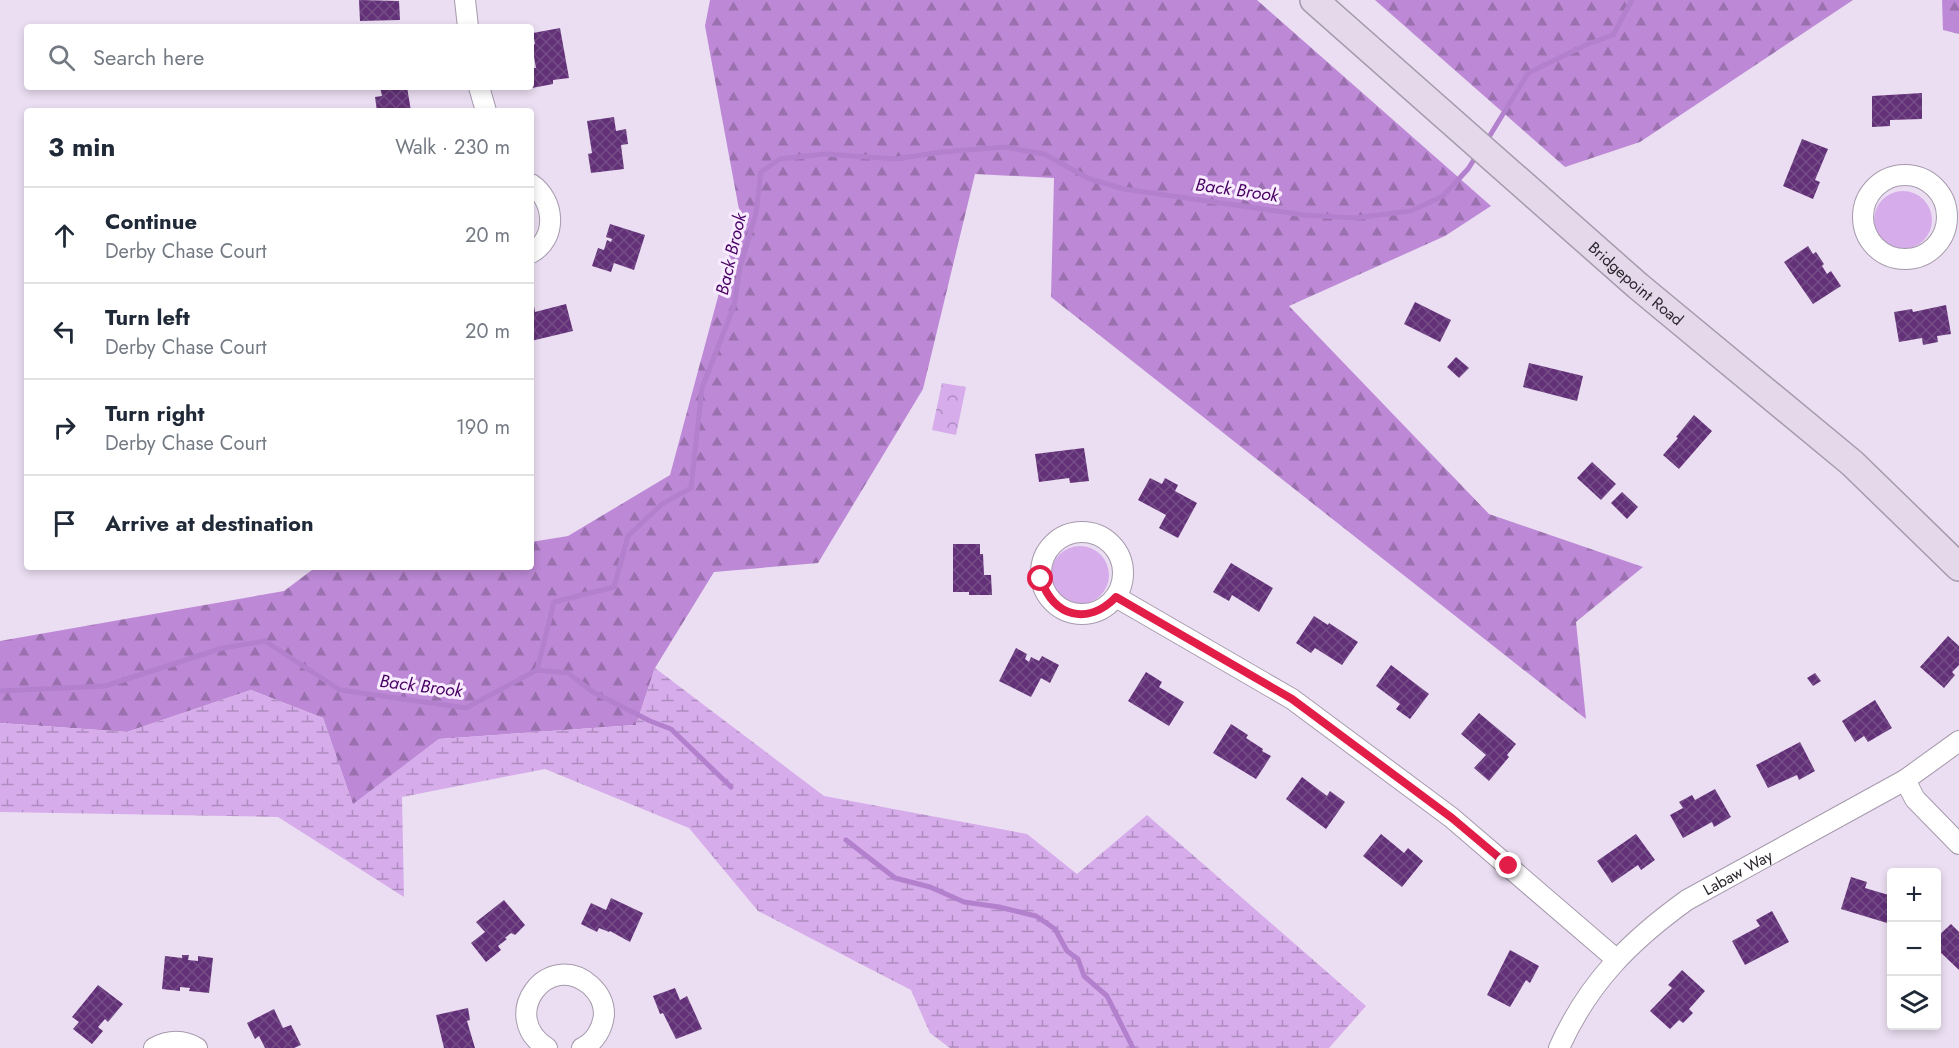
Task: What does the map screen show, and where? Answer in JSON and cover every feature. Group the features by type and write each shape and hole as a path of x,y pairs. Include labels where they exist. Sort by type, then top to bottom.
{"street":[{"path":"465,0 468,24"},
{"name":"Bridgepoint Road","path":"1314,0 1638,286 1852,463 1959,567"},
{"path":"480,90 485,108"},
{"path":"1902,175 1917,177 1930,183 1953,206 1944,233 1937,245 1927,254 1915,258 1902,260 1877,250 1864,227 1863,213 1867,198 1876,187 1888,179 1902,175"},
{"path":"534,186 546,200 551,213 550,227 545,240 534,251"},
{"path":"1079,531 1093,532 1105,538 1115,547 1121,558 1124,572 1122,585 1116,597 1106,607 1093,613 1079,614 1060,607 1045,592 1041,579 1041,565 1046,551 1066,534 1079,531"},
{"path":"1116,597 1301,706 1452,818 1616,958"},
{"name":"Labaw Way","path":"1559,1048 1582,1007 1616,958 1660,920 1687,900 1905,780 1959,741"},
{"path":"1905,780 1915,799 1959,844"},
{"path":"547,1048 531,1033 526,1009 537,987 547,979 560,975 573,976 585,981 595,989 602,1001 604,1014 602,1026 595,1038 584,1048"},
{"path":"154,1048 163,1043 177,1041 197,1048"}],"green space":[{"path":"710,0 1257,0 1491,206 1445,236 1289,306 1489,514 1643,567 1576,622 1586,719 1051,297 1054,178 975,174 923,389 818,563 714,572 655,668 636,725 439,739 353,805 323,718 251,690 127,732 0,723 0,641 284,591 312,570 534,570 534,542 568,536 670,475 740,215 705,26"},
{"path":"1375,0 1853,0 1640,142 1565,167"},
{"path":"1942,0 1959,0 1959,34 1943,30"},
{"path":"1903,191 1919,196 1927,204 1932,220 1927,236 1919,244 1903,249 1887,244 1879,236 1874,220 1879,204 1887,196"},
{"path":"942,383 966,387 956,435 932,430"},
{"path":"1080,546 1091,548 1104,559 1109,575 1107,586 1096,599 1080,604 1069,602 1056,591 1051,575 1053,564 1064,551"},
{"path":"655,668 824,796 1027,834 1077,874 1147,815 1366,1006 1329,1048 950,1048 930,1033 911,990 758,911 689,828 545,769 402,797 404,897 278,817 0,812 0,723 127,732 251,690 323,718 353,804 439,739 636,725"}],"building":[{"path":"359,0 399,1 400,20 360,21"},
{"path":"560,28 569,78 553,80 553,84 534,88 534,68 536,68 534,33"},
{"path":"381,90 408,90 410,108 377,108 375,97 382,96"},
{"path":"1922,93 1922,119 1890,120 1890,126 1872,127 1872,96"},
{"path":"614,117 616,131 626,129 628,144 621,145 624,169 591,173 588,154 592,153 587,121"},
{"path":"1802,139 1828,149 1815,180 1820,182 1813,199 1783,186"},
{"path":"610,224 645,235 634,270 614,263 611,272 592,266 598,248 604,250 607,240 611,242 612,239 606,237"},
{"path":"1808,246 1813,254 1816,252 1827,274 1831,271 1841,286 1813,304 1784,262"},
{"path":"1415,302 1451,320 1440,342 1404,324"},
{"path":"566,304 573,331 534,340 534,306 535,312"},
{"path":"1946,305 1951,334 1937,336 1938,342 1923,345 1922,338 1899,342 1894,312 1912,309 1913,312"},
{"path":"1456,357 1469,368 1459,378 1447,367"},
{"path":"1529,363 1583,376 1577,401 1523,387"},
{"path":"1694,415 1712,431 1679,469 1663,455"},
{"path":"1084,448 1089,481 1070,483 1069,478 1039,482 1035,454"},
{"path":"1592,462 1616,484 1601,500 1577,478"},
{"path":"1150,478 1162,484 1165,478 1178,485 1175,491 1197,503 1178,538 1159,528 1166,515 1138,500"},
{"path":"1622,492 1638,507 1627,519 1611,503"},
{"path":"953,544 980,544 984,575 991,575 992,595 953,592"},
{"path":"1231,563 1273,588 1259,612 1232,595 1229,601 1213,592"},
{"path":"1314,616 1358,642 1342,665 1315,648 1311,653 1296,643"},
{"path":"1948,636 1959,646 1959,665 1952,672 1955,675 1944,688 1920,667"},
{"path":"1016,648 1027,654 1025,659 1029,662 1031,657 1039,661 1042,656 1059,665 1050,683 1041,678 1031,697 999,681"},
{"path":"1391,665 1429,694 1410,719 1396,709 1400,704 1376,686"},
{"path":"1146,672 1162,682 1159,687 1184,702 1169,726 1128,701"},
{"path":"1815,673 1821,681 1813,686 1807,678"},
{"path":"1875,700 1892,728 1868,742 1864,736 1855,742 1842,721"},
{"path":"1479,713 1516,744 1507,755 1509,757 1489,781 1474,768 1486,755 1461,734"},
{"path":"1231,724 1248,735 1246,738 1271,756 1256,779 1213,753"},
{"path":"1800,742 1815,771 1799,780 1797,775 1768,788 1756,765"},
{"path":"1302,777 1327,796 1330,791 1345,802 1326,829 1286,799"},
{"path":"1715,789 1731,817 1714,827 1712,822 1683,838 1670,815 1683,808 1679,802 1692,795 1695,800"},
{"path":"1381,834 1404,853 1408,848 1423,861 1402,887 1363,856"},
{"path":"1636,834 1655,860 1641,870 1638,865 1612,883 1597,861"},
{"path":"1851,877 1867,882 1865,888 1887,895 1887,923 1841,909"},
{"path":"611,898 643,913 630,942 610,931 599,928 597,932 581,924 591,903 606,910"},
{"path":"504,900 525,925 515,935 511,933 505,938 507,939 498,946 501,950 486,962 471,943 485,932 476,922"},
{"path":"1772,911 1789,942 1745,965 1732,941 1760,926 1756,920"},
{"path":"1951,924 1959,932 1959,970 1941,953 1941,933"},
{"path":"1510,950 1539,966 1530,983 1526,980 1510,1007 1487,995"},
{"path":"182,955 189,955 188,960 198,961 198,956 213,958 209,993 189,991 190,988 180,987 180,991 162,989 165,956 182,958"},
{"path":"1682,970 1705,991 1689,1009 1693,1013 1683,1023 1679,1020 1670,1029 1650,1011 1672,988 1668,985"},
{"path":"98,985 123,1004 108,1022 105,1019 98,1027 103,1031 92,1044 73,1029 79,1022 72,1017"},
{"path":"675,988 680,1000 687,996 702,1029 676,1039 663,1013 660,1014 653,996"},
{"path":"468,1008 470,1020 467,1021 475,1048 444,1048 436,1015"},
{"path":"274,1009 283,1028 291,1025 301,1045 294,1048 265,1048 259,1036 255,1039 247,1023"}],"waterway":[{"name":"Back Brook","path":"1486,142 1528,73 1588,44 1613,35 1632,0"},
{"name":"Back Brook","path":"0,691 105,686 223,648 265,641 340,690 466,708 537,670 554,602 614,587 628,536 662,504 691,488 702,388 734,306 740,267 756,213 761,172 780,159 825,154 895,159 942,152 1005,147 1044,154 1090,179 1124,189 1304,215 1355,218 1411,211 1443,196 1468,169 1477,155"},
{"path":"537,670 568,673 593,692 671,729 731,787"},
{"path":"846,840 895,878 930,887 964,902 1036,916 1055,929 1067,951 1078,959 1084,976 1107,996 1133,1048"}],"route":[{"path":"1041,579 1045,592 1054,603 1066,611 1079,614 1093,613 1106,607 1116,597 1292,699 1452,818 1509,866"}]}
